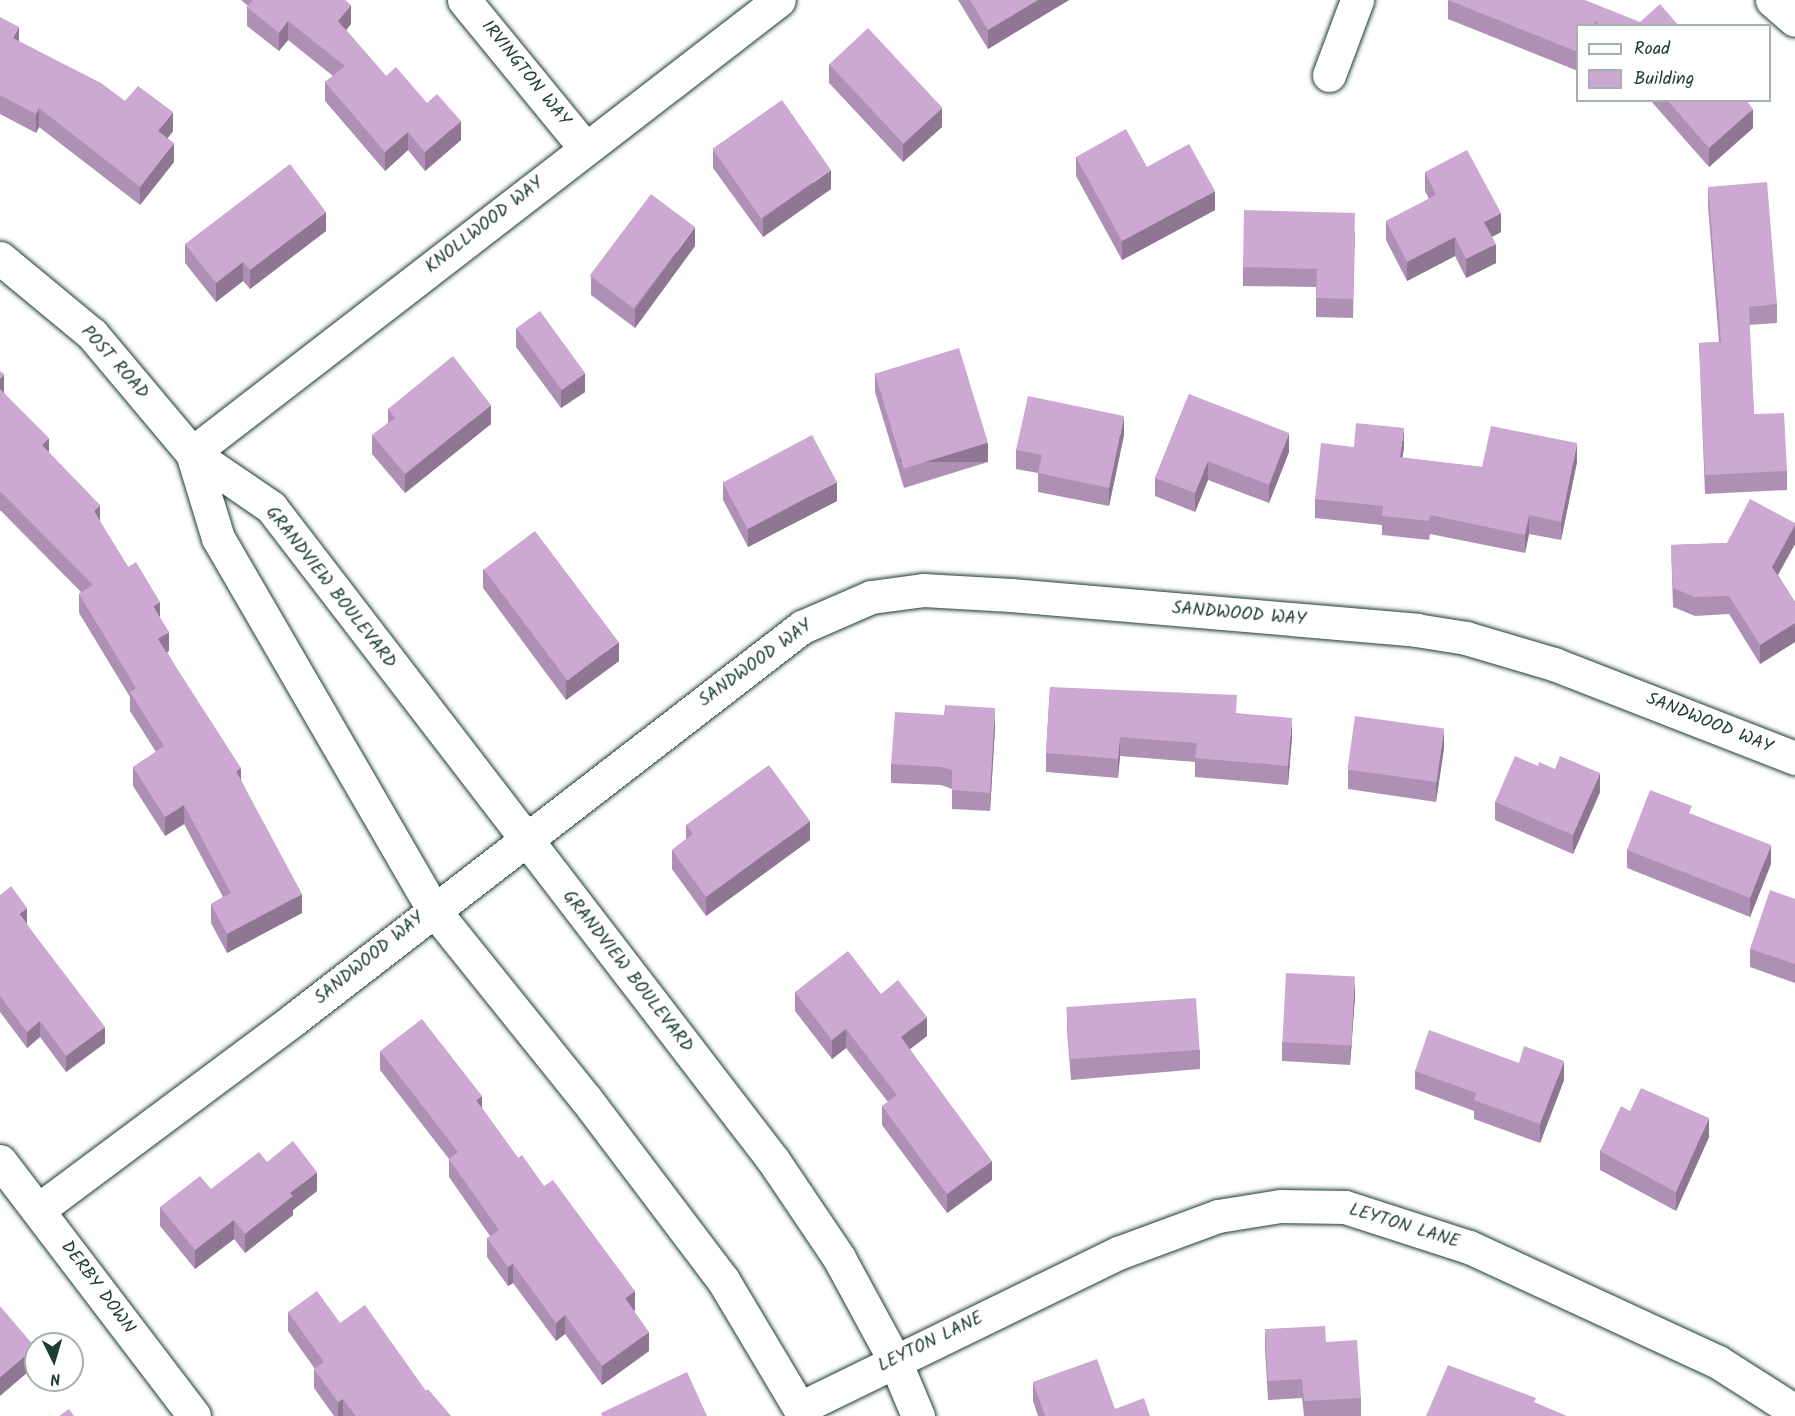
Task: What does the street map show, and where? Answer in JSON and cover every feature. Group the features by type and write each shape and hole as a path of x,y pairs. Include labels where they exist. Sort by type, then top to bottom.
{"street":[{"name":"IRVINGTON WAY","path":"464,0 585,148"},
{"name":"KNOLLWOOD WAY","path":"192,453 779,0"},
{"path":"1329,75 1357,0"},
{"path":"1772,0 1795,21"},
{"name":"POST ROAD","path":"0,258 92,334 192,453"},
{"path":"192,453 218,538 433,909 586,1099 723,1280 802,1412"},
{"name":"GRANDVIEW BOULEVARD","path":"192,453 271,507 525,841 773,1160 839,1258 895,1361 918,1416"},
{"name":"SANDWOOD WAY","path":"38,1210 294,1020 433,909 525,841 802,627 870,597 922,590 1416,630 1466,638 1554,664 1795,758"},
{"name":"DERBY DOWN","path":"0,1161 194,1416"},
{"name":"LEYTON LANE","path":"802,1412 895,1361 1118,1253 1218,1216 1280,1206 1345,1207 1469,1247 1718,1362 1795,1411"}],"building":[{"path":"253,0 345,0 351,5 338,21 386,76 396,67 427,103 437,94 461,121 425,152 408,132 385,152 325,82 345,66 288,21 279,33 247,7"},
{"path":"970,0 1038,0 988,30"},
{"path":"1448,0 1585,0 1640,22 1660,4 1677,24 1598,24 1596,21 1595,24 1576,24 1576,51"},
{"path":"0,17 19,27 13,38 101,83 125,101 138,86 173,112 158,131 174,143 140,187 39,108 36,114 0,95"},
{"path":"868,28 942,108 904,144 829,64"},
{"path":"782,100 831,170 761,218 712,149"},
{"path":"1669,102 1748,102 1753,109 1709,148"},
{"path":"1126,129 1147,167 1189,144 1215,191 1122,241 1076,157"},
{"path":"1467,150 1501,213 1484,222 1496,244 1466,259 1455,237 1407,262 1386,221 1436,195 1425,172"},
{"path":"290,164 326,212 250,270 243,262 216,283 185,244"},
{"path":"1767,182 1777,304 1749,307 1754,414 1784,413 1787,471 1705,475 1699,343 1721,342 1708,187"},
{"path":"651,194 695,227 634,309 590,275"},
{"path":"1244,210 1355,213 1353,299 1316,298 1317,269 1243,267"},
{"path":"540,311 585,373 562,390 517,328"},
{"path":"959,348 988,443 904,468 875,374"},
{"path":"453,356 491,405 405,474 372,435 395,418 388,409"},
{"path":"0,389 49,438 42,445 100,505 94,511 128,567 136,562 160,602 153,606 169,632 158,639 241,768 236,771 302,894 227,934 211,904 231,893 184,805 165,817 133,767 164,746 130,692 136,688 79,594 93,585 0,492"},
{"path":"1189,394 1289,433 1269,485 1208,461 1195,493 1155,478"},
{"path":"1028,396 1124,416 1109,488 1038,473 1042,455 1016,450"},
{"path":"1356,423 1404,428 1400,457 1482,467 1491,426 1577,443 1561,522 1529,515 1525,535 1430,515 1429,521 1382,516 1383,506 1315,499 1321,443 1354,447"},
{"path":"812,435 837,482 748,529 723,482"},
{"path":"1750,499 1795,523 1772,567 1795,602 1795,623 1760,645 1729,596 1695,597 1673,588 1671,545 1727,543"},
{"path":"535,531 619,642 568,681 484,570"},
{"path":"1050,687 1237,695 1236,713 1292,718 1288,766 1195,758 1197,743 1120,737 1118,759 1046,753"},
{"path":"945,705 995,708 990,793 952,790 952,770 941,767 891,764 895,712 944,715"},
{"path":"1355,716 1444,729 1437,782 1347,769"},
{"path":"1515,756 1538,766 1539,762 1555,769 1560,756 1600,773 1573,835 1495,802"},
{"path":"769,765 810,821 706,897 672,850 693,834 686,825"},
{"path":"1650,790 1692,806 1689,813 1771,845 1750,898 1627,850"},
{"path":"11,886 27,908 19,914 105,1027 66,1056 40,1021 27,1032 0,996 0,895"},
{"path":"1770,890 1795,899 1795,964 1750,949"},
{"path":"848,951 881,994 898,980 927,1017 901,1037 992,1161 947,1194 882,1106 897,1095 846,1029 832,1040 795,992"},
{"path":"1286,973 1355,977 1351,1046 1282,1042"},
{"path":"1196,998 1200,1050 1070,1059 1066,1007"},
{"path":"422,1019 482,1096 476,1100 518,1158 522,1155 544,1186 553,1180 635,1291 625,1298 649,1332 602,1366 565,1315 556,1323 513,1264 508,1267 487,1238 499,1230 449,1159 458,1152 380,1051"},
{"path":"1429,1030 1519,1063 1524,1046 1564,1061 1540,1124 1474,1100 1476,1093 1415,1071"},
{"path":"1641,1088 1709,1118 1676,1192 1600,1151 1621,1106 1630,1111"},
{"path":"293,1141 317,1172 290,1193 293,1196 245,1234 234,1220 195,1250 160,1207 200,1176 211,1189 259,1152 267,1162"},
{"path":"317,1291 340,1323 365,1305 426,1391 428,1389 451,1416 356,1416 343,1399 338,1402 314,1369 324,1362 288,1312"},
{"path":"0,1306 24,1334 24,1356 0,1377"},
{"path":"1325,1326 1326,1342 1357,1340 1361,1398 1304,1401 1302,1379 1268,1381 1265,1329"},
{"path":"1097,1359 1115,1409 1144,1398 1150,1416 1045,1416 1033,1382"},
{"path":"1448,1365 1536,1398 1534,1402 1567,1416 1426,1416"},
{"path":"687,1372 707,1416 602,1416 601,1413"},
{"path":"69,1409 74,1416 59,1416"}]}
